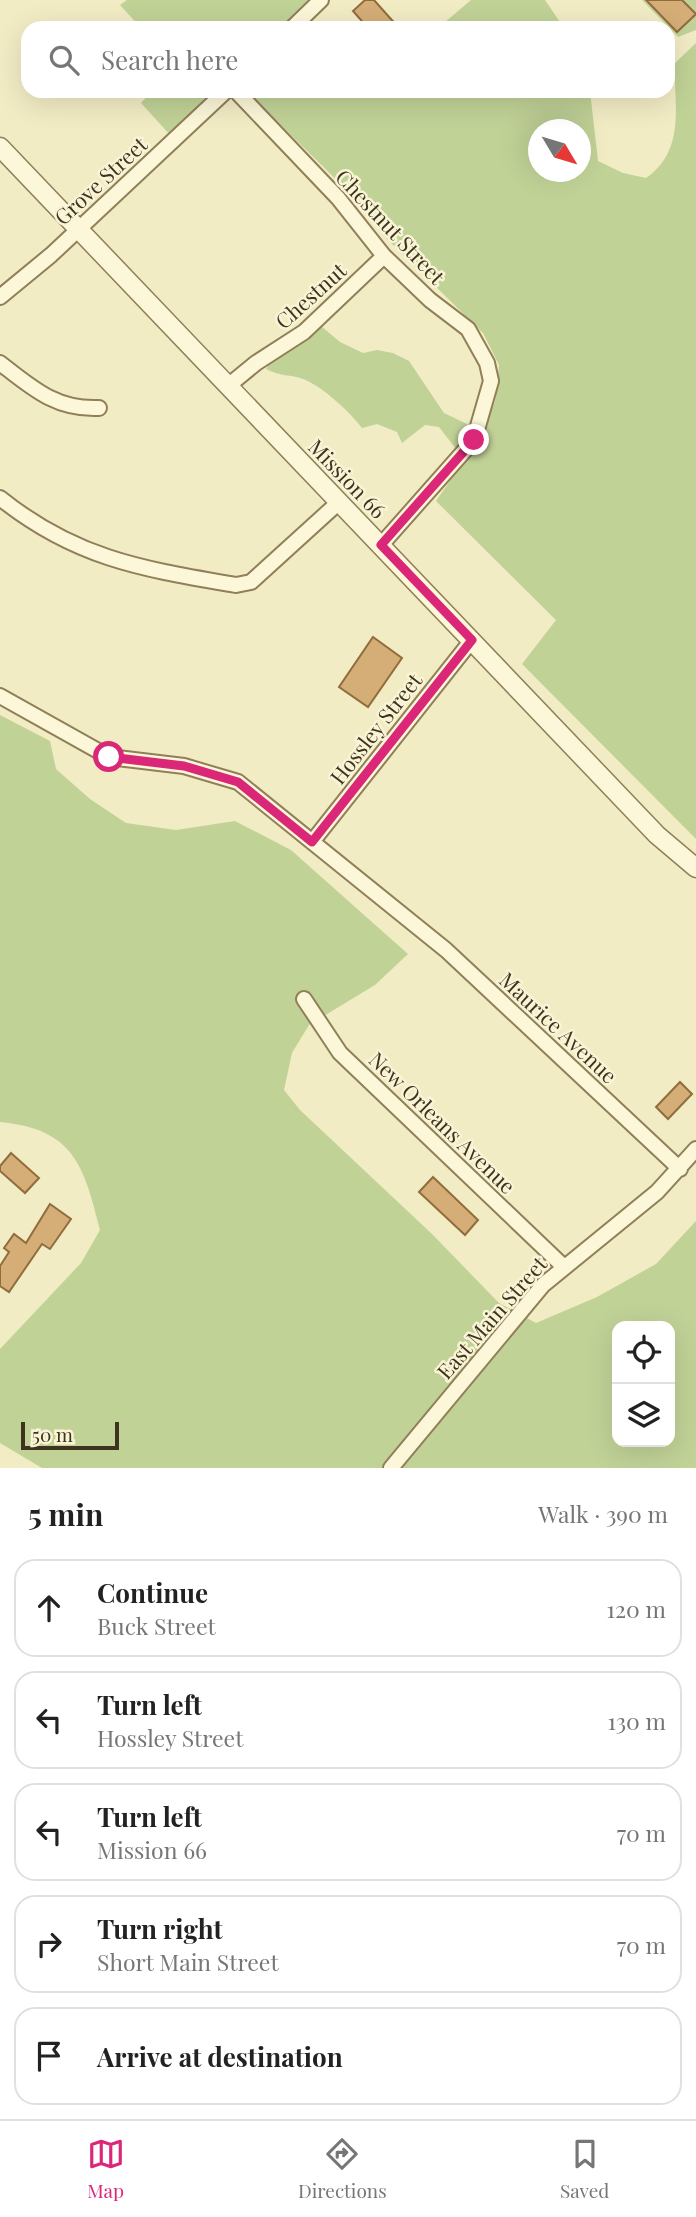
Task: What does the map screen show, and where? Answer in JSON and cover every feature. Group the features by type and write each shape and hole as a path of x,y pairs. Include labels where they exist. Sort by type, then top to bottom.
{"street":[{"path":"299,21 321,0"},
{"name":"Grove Street","path":"0,297 78,229 218,98"},
{"name":"Chestnut Street","path":"243,98 338,198 384,256 430,300 468,329 488,363 491,382 474,440 381,545"},
{"name":"Mission 66","path":"0,147 657,835 696,868"},
{"name":"Chestnut","path":"228,386 256,363 304,332 384,256"},
{"path":"0,363 54,401 76,409 99,408"},
{"path":"0,498 25,518 89,553 138,568 236,585 251,582 339,502"},
{"name":"Hossley Street","path":"312,842 472,640"},
{"name":"Maurice Avenue","path":"0,696 109,757 184,766 238,782 446,950 680,1169"},
{"name":"New Orleans Avenue","path":"304,999 340,1053 563,1266"},
{"name":"East Main Street","path":"391,1468 542,1285 628,1216 680,1169 696,1149"}],"green space":[{"path":"127,0 310,0 289,21 135,21 120,5"},
{"path":"471,0 545,0 559,21 446,21"},
{"path":"642,0 696,0 696,30 678,37 675,34 675,21 662,21"},
{"path":"696,43 696,839 522,664 556,620 436,501 481,436 495,401 499,365 483,333 383,235 360,203 253,98 591,98 598,161 623,173 646,178 667,155 675,127 675,63"},
{"path":"146,98 210,98 171,136 141,103"},
{"path":"321,326 340,342 363,353 377,350 393,353 409,361 444,413 469,425 456,449 439,427 425,425 402,443 397,432 377,424 362,428 319,387 303,379 266,369 272,359"},
{"path":"0,715 50,741 56,769 90,799 126,823 176,830 235,821 291,850 408,954 375,985 309,1025 292,1053 284,1090 300,1110 432,1234 499,1303 536,1323 597,1297 656,1264 696,1221 696,1468 42,1468 0,1443 0,1349 81,1263 100,1230 88,1187 72,1155 60,1142 25,1126 0,1122"}],"building":[{"path":"365,0 374,0 393,21 362,21 353,11"},
{"path":"646,0 682,0 696,14 677,32 675,21 666,21"},
{"path":"373,637 402,658 368,707 339,687"},
{"path":"680,1082 692,1094 668,1119 656,1107"},
{"path":"11,1153 39,1178 25,1193 0,1171 0,1166"},
{"path":"433,1177 478,1220 465,1235 419,1192"},
{"path":"50,1204 71,1219 50,1249 42,1244 9,1292 0,1286 0,1266 9,1252 4,1248 14,1234 26,1243"}],"route":[{"path":"109,757 184,766 238,782 312,842 472,640 381,545 474,440"}]}
